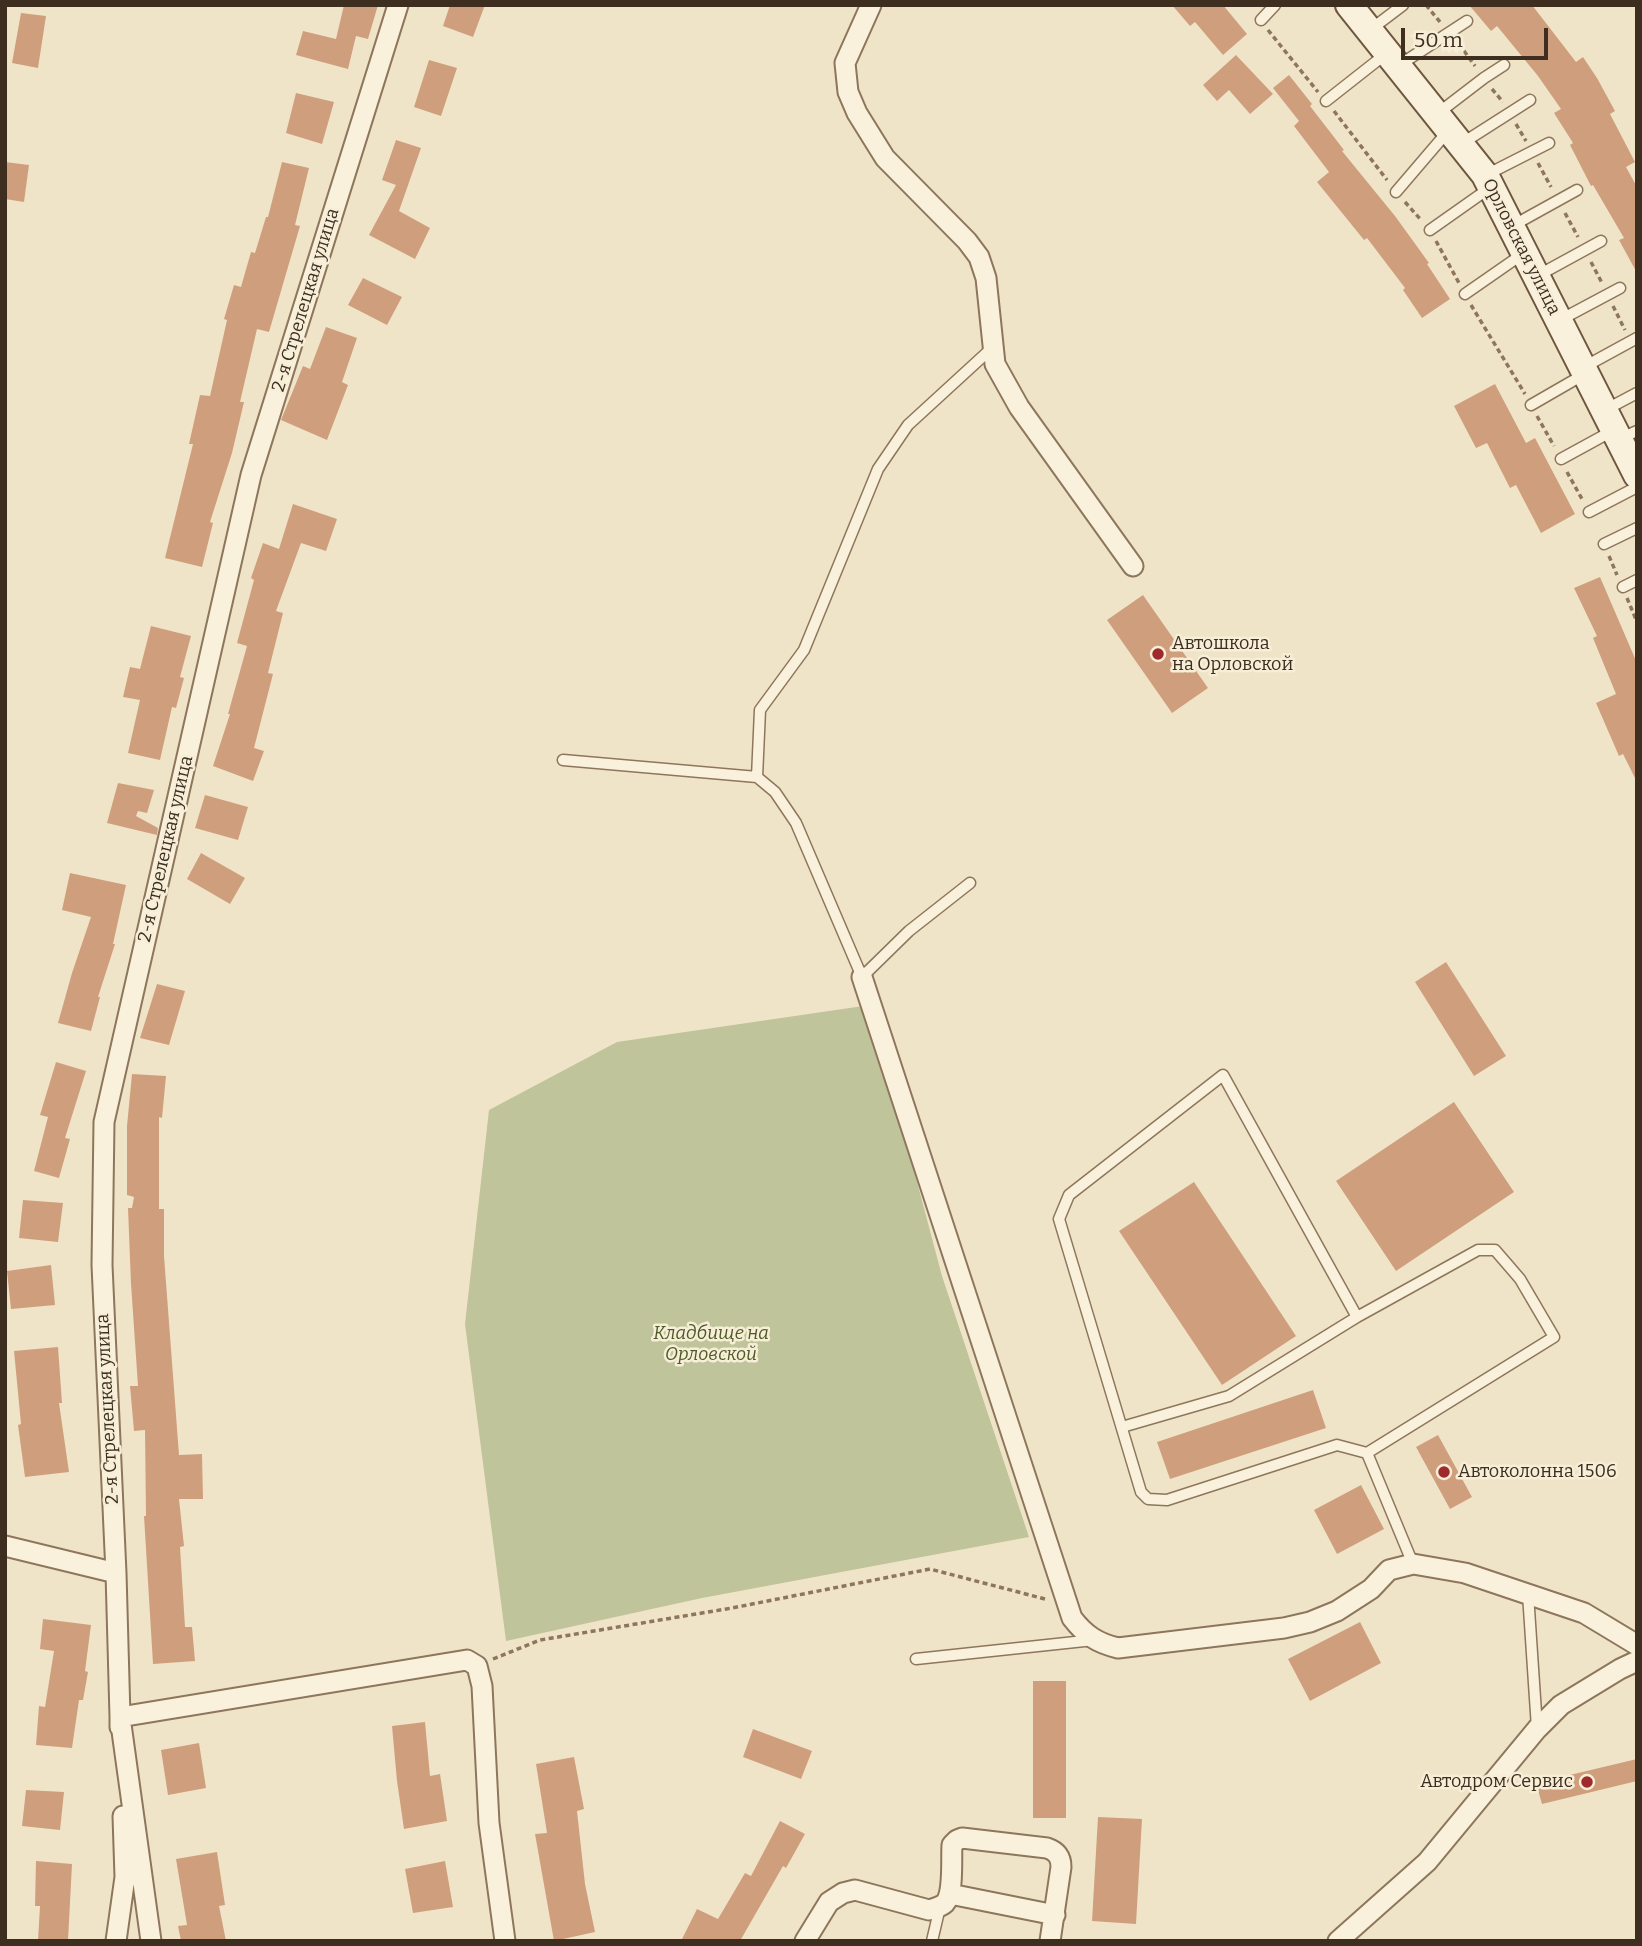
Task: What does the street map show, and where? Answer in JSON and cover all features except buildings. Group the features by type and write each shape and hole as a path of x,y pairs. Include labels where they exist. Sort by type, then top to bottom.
{"main road":[{"name":"Орловская улица","path":"1349,5 1488,181 1585,370 1619,427 1637,475"}],"street":[{"name":"2-я Стрелецкая улица","path":"116,1941 125,1877 116,1573 102,1265 104,1122 251,475 398,5"},
{"path":"871,5 845,64 848,92 856,113 885,158 967,241 979,257 986,278 995,364 1019,407 1133,566"},
{"path":"862,977 1072,1618 1082,1631 1094,1640 1118,1647 1284,1628 1310,1622 1337,1611 1371,1588 1389,1570 1413,1564 1465,1573 1584,1613 1637,1645"},
{"path":"5,1546 116,1573"},
{"path":"120,1717 467,1660 477,1666 480,1674 489,1823 505,1941"},
{"path":"1338,1941 1427,1862 1537,1729 1561,1705 1637,1661"},
{"name":"2-я Стрелецкая улица","path":"120,1717 151,1941"},
{"path":"945,1900 952,1845 957,1840 1047,1848 1060,1857 1061,1867 1050,1941"},
{"path":"806,1941 829,1902 843,1893 855,1890 929,1910 945,1900 1055,1915"}],"lane":[{"path":"1261,20 1275,5"},
{"path":"1369,31 1402,5"},
{"path":"1326,101 1392,60 1450,34 1468,21"},
{"path":"1396,192 1449,129 1484,78 1504,65"},
{"path":"1449,129 1510,112 1530,100"},
{"path":"1430,230 1488,181 1549,143"},
{"path":"1511,226 1577,190"},
{"path":"1537,276 1601,242"},
{"path":"1465,294 1525,253"},
{"path":"1559,320 1620,288"},
{"path":"1531,404 1634,339"},
{"path":"757,777 760,710 804,650 878,469 908,425 993,348"},
{"path":"1561,459 1619,427 1637,393"},
{"path":"1589,512 1637,487"},
{"path":"1604,544 1637,528"},
{"path":"1623,587 1637,580"},
{"path":"563,760 757,777 775,792 796,823 862,977 909,931 970,883"},
{"path":"1122,1427 1228,1396 1357,1317 1478,1250 1495,1250 1520,1279 1554,1337 1367,1453 1337,1444 1167,1500 1148,1499 1141,1492 1059,1219 1069,1195 1223,1075 1357,1317"},
{"path":"1367,1453 1413,1564"},
{"path":"1528,1594 1537,1729"},
{"path":"916,1658 1094,1640"},
{"path":"932,1941 945,1900"}],"path":[{"path":"1426,5 1510,112 1634,339"},
{"path":"477,1666 540,1640 732,1608 930,1569 1068,1604"}],"green space":[{"name":"Кладбище на Орловской","path":"870,1005 942,1276 1029,1537 702,1598 506,1641 465,1324 489,1110 617,1042"}],"place":[{"name":"Автошкола на Орловской","path":"1158,654"},
{"name":"Автоколонна 1506","path":"1444,1472"},
{"name":"Автодром Сервис","path":"1587,1782"}]}
